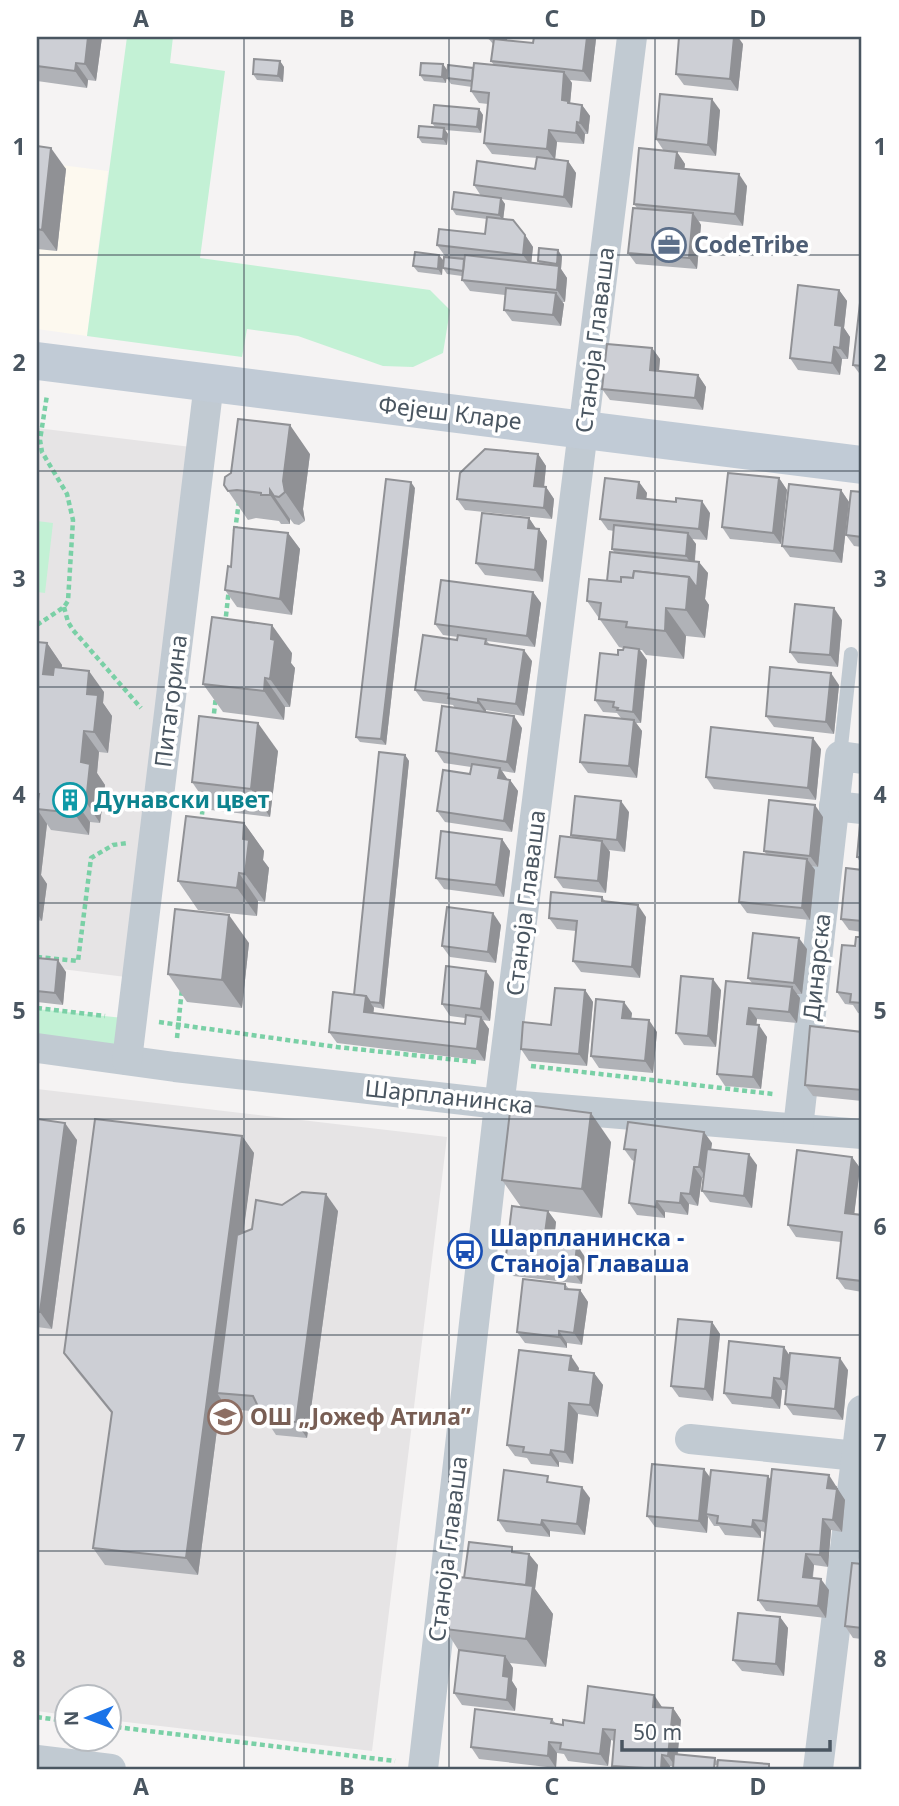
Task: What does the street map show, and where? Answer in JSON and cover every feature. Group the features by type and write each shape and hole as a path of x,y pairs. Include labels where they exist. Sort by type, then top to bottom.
{"street":[{"name":"Станоја Главаша","path":"423,1767 499,1104 632,37"},
{"name":"Фејеш Кларе","path":"42,378 209,383 862,465"},
{"name":"Питагорина","path":"127,1060 209,383"},
{"name":"Динарска","path":"798,1128 848,808 851,757"},
{"name":"Шарпланинска","path":"37,1048 175,1067 499,1104 862,1134"},
{"path":"818,1769 855,1536 857,1456 862,1410"},
{"path":"690,1438 857,1456"},
{"path":"37,1760 111,1769"}],"lane":[{"name":"Динарска","path":"851,654 851,757"}],"path":[{"path":"37,625 64,607 68,601 73,520 67,494 42,452 42,378"},
{"path":"235,536 239,499"},
{"path":"224,631 230,577"},
{"path":"64,607 73,631 144,711"},
{"path":"213,726 218,686"},
{"path":"200,835 205,794"},
{"path":"37,957 78,961 91,858 113,845 128,843 130,830"},
{"path":"175,1067 183,986"},
{"path":"122,1728 423,1767"}],"shaded area":[{"path":"37,162 108,171 87,336 37,329"},
{"path":"37,428 191,447 126,977 37,966"},
{"name":"ОШ „Јожеф Атила”","path":"37,1089 447,1137 372,1751 122,1722 122,1684 52,1684 52,1713 37,1711"}],"green space":[{"path":"127,37 173,37 170,63 225,71 200,258 430,290 450,310 443,353 413,367 383,366 298,336 247,329 242,357 87,336"},
{"path":"37,521 53,523 45,593 37,592"},
{"path":"37,1009 133,1019 127,1060 37,1044"}],"building":[{"path":"37,37 88,37 85,64 76,63 75,71 37,66"},
{"path":"506,37 506,40 488,38"},
{"path":"534,37 587,37 583,71 491,61 494,39 533,43"},
{"path":"679,37 734,37 730,79 676,74"},
{"path":"254,59 280,61 278,76 253,74"},
{"path":"421,63 443,64 442,77 420,75"},
{"path":"474,63 564,72 562,100 582,105 576,133 549,130 547,149 484,143 489,93 471,91"},
{"path":"448,65 473,68 472,81 447,78"},
{"path":"660,94 712,99 708,145 656,139"},
{"path":"434,105 479,109 477,127 432,123"},
{"path":"419,126 444,128 443,139 418,137"},
{"path":"37,146 51,148 42,230 37,229"},
{"path":"639,148 677,152 675,168 739,174 735,214 634,204"},
{"path":"537,157 568,161 564,197 474,185 477,161 535,169"},
{"path":"454,192 501,198 499,215 452,209"},
{"name":"CodeTribe","path":"633,208 693,213 689,258 628,253"},
{"path":"487,217 513,220 525,235 523,255 437,245 439,229 485,234"},
{"path":"539,248 558,250 557,264 538,261"},
{"path":"415,252 439,255 438,269 413,266"},
{"path":"465,255 559,266 557,290 462,280"},
{"path":"444,257 464,259 463,271 443,268"},
{"path":"798,285 839,290 835,325 842,326 840,348 834,347 832,363 790,358"},
{"path":"862,285 862,366 853,365"},
{"path":"506,288 556,293 553,315 504,310"},
{"path":"607,344 652,348 650,370 698,375 695,398 602,389"},
{"path":"238,419 290,425 283,481 285,492 279,497 274,496 270,490 270,495 228,491 224,485 225,477 231,473"},
{"path":"485,449 538,454 534,486 546,487 544,508 457,499 460,473"},
{"path":"728,473 779,478 773,533 722,527"},
{"path":"605,478 639,482 637,498 676,502 676,498 702,501 699,529 600,519"},
{"path":"386,479 411,482 381,739 356,737"},
{"path":"789,484 841,490 834,551 782,546"},
{"path":"851,491 862,492 862,537 846,535"},
{"path":"482,513 529,518 528,528 539,529 535,570 476,563"},
{"path":"614,525 688,533 686,556 612,549"},
{"path":"234,527 288,533 280,599 225,590 228,566 231,567"},
{"path":"610,552 699,562 697,588 689,577 634,571 633,578 621,577 621,582 607,581"},
{"path":"634,571 689,577 686,610 666,608 665,631 626,627 627,622 599,619 601,603 587,601 589,579 621,582 621,577 633,578"},
{"path":"441,580 533,592 527,636 435,624"},
{"path":"795,604 834,608 830,655 790,652"},
{"path":"212,617 272,625 271,639 275,640 270,679 265,678 264,691 203,684"},
{"path":"423,635 457,640 458,635 486,639 485,644 524,650 516,704 478,699 478,703 448,698 449,694 415,690"},
{"name":"Дунавски цвет","path":"37,642 47,643 43,674 53,675 54,667 89,671 87,694 98,695 94,732 84,731 81,762 90,764 86,802 75,801 74,813 37,809"},
{"path":"624,647 639,649 633,712 617,710 618,708 613,707 614,702 595,700 600,653 618,655 618,650 623,650"},
{"path":"770,667 831,673 826,722 766,716"},
{"path":"442,706 514,716 507,762 436,751"},
{"path":"585,715 634,720 629,766 580,762"},
{"path":"199,716 258,723 251,789 192,782"},
{"path":"711,727 813,738 808,788 706,777"},
{"path":"379,752 405,755 380,1003 370,1002 366,996 354,995"},
{"path":"472,764 500,768 498,778 510,780 504,821 437,811 443,770 470,774"},
{"path":"575,796 621,801 617,840 571,835"},
{"path":"769,800 815,805 810,856 764,851"},
{"path":"861,814 862,857 857,857"},
{"path":"186,816 244,823 243,839 249,840 245,874 239,873 237,888 178,881"},
{"path":"441,831 502,839 496,885 436,878"},
{"path":"560,836 602,841 598,881 555,877"},
{"path":"744,852 807,859 802,908 739,902"},
{"path":"846,868 862,870 862,921 841,919"},
{"path":"551,892 602,897 602,901 638,905 632,967 573,961 577,921 549,918"},
{"path":"447,907 493,913 488,952 442,946"},
{"path":"175,909 229,915 222,980 168,974"},
{"path":"753,933 799,938 794,983 748,978"},
{"path":"856,937 862,937 862,1003 850,1002 851,994 837,992 842,945 855,946"},
{"path":"37,958 58,960 55,993 37,991"},
{"path":"446,966 486,971 481,1009 442,1004"},
{"path":"681,976 713,979 708,1036 676,1033"},
{"path":"726,981 792,987 789,1012 749,1008 747,1024 759,1025 753,1077 717,1074"},
{"path":"555,988 585,990 579,1054 521,1049 523,1022 551,1025"},
{"path":"333,992 366,996 364,1012 465,1024 466,1015 481,1017 477,1049 329,1032"},
{"path":"596,999 624,1002 622,1018 649,1020 645,1061 591,1056"},
{"path":"810,1026 862,1032 862,1090 805,1085"},
{"path":"511,1103 591,1113 582,1189 502,1180"},
{"path":"37,1119 65,1123 40,1312 37,1312"},
{"path":"95,1119 242,1136 186,1558 93,1548 112,1412 64,1353"},
{"path":"628,1122 704,1132 699,1167 694,1167 690,1194 681,1193 680,1203 657,1201 656,1207 629,1203 636,1150 624,1149"},
{"path":"707,1149 749,1154 744,1196 702,1191"},
{"path":"797,1150 852,1157 845,1213 862,1215 862,1281 837,1278 842,1232 788,1225"},
{"path":"302,1192 326,1194 296,1422 264,1419 253,1396 217,1393 237,1235 252,1229 256,1200 282,1205"},
{"path":"512,1206 548,1211 544,1241 577,1245 574,1273 505,1264"},
{"path":"523,1279 565,1284 565,1289 580,1290 574,1333 559,1331 559,1337 517,1332"},
{"path":"678,1319 712,1322 705,1389 671,1386"},
{"path":"729,1341 784,1347 781,1379 774,1378 772,1398 724,1393"},
{"path":"519,1350 571,1356 569,1370 594,1373 590,1405 569,1403 565,1452 551,1450 550,1455 523,1452 524,1447 507,1445"},
{"path":"790,1353 840,1358 835,1409 785,1404"},
{"path":"652,1464 704,1469 699,1521 647,1516"},
{"path":"772,1469 829,1475 827,1488 837,1489 833,1520 823,1519 820,1555 806,1554 803,1577 821,1579 818,1606 758,1600"},
{"path":"504,1470 548,1476 547,1482 582,1487 577,1524 542,1520 541,1525 498,1520"},
{"path":"711,1470 768,1476 763,1521 753,1520 752,1527 717,1523 718,1516 706,1514"},
{"path":"469,1542 512,1547 512,1552 529,1554 526,1585 464,1578"},
{"path":"852,1563 862,1564 862,1628 845,1626"},
{"path":"451,1576 533,1586 526,1639 445,1629 446,1621 442,1620 446,1585 450,1586"},
{"path":"738,1613 780,1617 776,1664 733,1660"},
{"path":"459,1650 505,1656 503,1676 509,1677 507,1700 454,1693"},
{"path":"588,1686 654,1695 653,1707 673,1708 668,1756 662,1755 661,1769 612,1766 615,1730 603,1729 600,1754 560,1749 561,1743 549,1742 548,1756 471,1747 475,1709 552,1719 551,1723 563,1725 563,1720 584,1723"},
{"path":"674,1754 715,1758 714,1769 673,1769"},
{"path":"718,1760 769,1764 769,1769 717,1769"}],"place":[{"name":"CodeTribe","path":"669,245"},
{"name":"Дунавски цвет","path":"70,800"},
{"name":"Шарпланинска - Станоја Главаша","path":"465,1251"},
{"name":"ОШ „Јожеф Атила”","path":"225,1417"}]}
